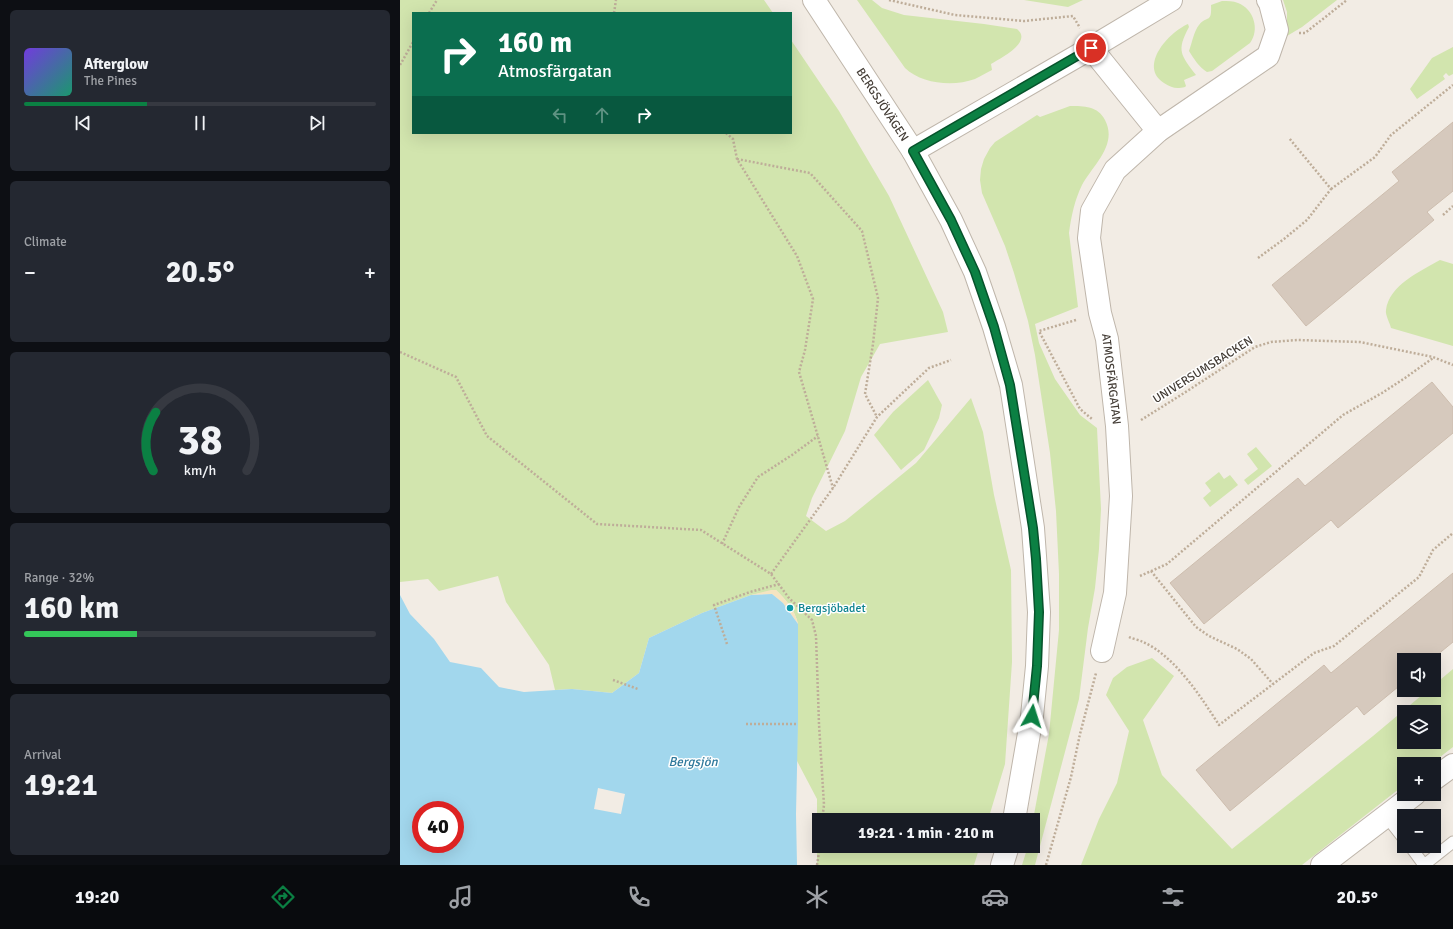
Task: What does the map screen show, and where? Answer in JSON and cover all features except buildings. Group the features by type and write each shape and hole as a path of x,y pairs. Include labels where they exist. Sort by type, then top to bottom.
{"street":[{"name":"BERGSJÖVÄGEN","path":"814,0 913,151 951,220 975,272 994,327 1010,385 1031,513 1039,612 1037,666 1032,716 1015,813"},
{"path":"913,151 1171,0"},
{"path":"1268,0 1277,30"},
{"name":"ATMOSFÄRGATAN","path":"1102,652 1115,594 1121,496 1117,426 1107,339 1100,313 1089,238 1092,211 1115,170 1158,131 1268,56 1277,30"},
{"path":"1091,48 1158,131"},
{"path":"1441,774 1453,765"},
{"path":"1322,865 1405,801"},
{"path":"1002,865 1006,853"}],"lane":[{"path":"1386,816 1397,830"},
{"path":"1441,852 1453,842"},
{"path":"1415,853 1424,865 1439,853"}],"path":[{"path":"430,12 437,0"},
{"path":"614,12 616,0"},
{"path":"889,0 955,15 1024,21 1074,16 1091,48"},
{"path":"1277,30 1305,33 1347,0"},
{"path":"400,65 412,44"},
{"path":"1258,258 1307,220 1331,189 1375,157 1391,135 1453,85"},
{"path":"727,134 733,139 737,159 797,256 812,299 805,350 799,372 833,488"},
{"path":"1289,138 1331,189"},
{"path":"737,159 810,173 862,231 878,298 873,344 865,394 877,417"},
{"path":"1443,215 1453,206"},
{"name":"UNIVERSUMSBACKEN","path":"1079,319 1039,331 1080,409 1095,422 1117,426 1140,420 1255,347 1271,342 1297,340 1360,342 1433,357 1453,365"},
{"path":"400,352 456,377 487,436 598,524 701,530 771,574 789,598 812,620 816,636 824,806 823,813"},
{"path":"1116,574 1140,576 1167,564 1343,415 1388,389 1433,357"},
{"path":"771,574 833,488 877,417 929,368 951,360"},
{"path":"722,544 739,507 758,477 818,436"},
{"path":"1107,630 1144,642 1164,656 1185,676 1220,725 1314,653 1334,646 1419,577 1433,550 1453,533"},
{"path":"1151,571 1196,626 1209,636 1237,649 1251,659 1274,684"},
{"path":"727,644 714,605 750,592 779,584"},
{"path":"1046,865 1071,777 1080,734 1102,652"},
{"path":"613,680 638,689"},
{"path":"746,724 798,724"},
{"path":"817,865 819,853"}],"green space":[{"path":"400,0 764,0 772,12 412,12 412,134 792,134 792,41 839,111 889,196 943,312 948,332 880,344 861,377 845,431 812,498 806,516 826,531 845,521 916,463 971,398 983,432 994,495 1011,570 1012,662 1005,764 990,813 817,813 817,799 797,761 798,624 795,614 790,606 776,590 751,595 702,613 649,638 639,673 612,693 572,689 555,690 549,665 506,602 498,576 439,591 428,579 400,582"},
{"path":"857,0 872,0 882,8 904,15 1017,29 1021,34 1021,39 1014,49 1008,54 991,64 992,70 975,79 957,83 929,81 920,78 905,68"},
{"path":"1024,0 1083,0 1068,7"},
{"path":"1283,0 1337,0 1302,27 1287,36 1287,12"},
{"path":"1222,1 1236,2 1244,6 1254,20 1255,32 1250,43 1212,71 1207,72 1199,65 1189,51 1197,28 1211,15 1211,5"},
{"path":"1188,24 1189,27 1182,42 1182,52 1196,75 1184,80 1185,87 1174,88 1164,83 1157,76 1154,68 1155,59 1165,42 1180,28"},
{"path":"1453,47 1453,74 1449,76 1446,73 1443,76 1445,79 1417,99 1410,89 1432,58"},
{"path":"1070,106 1095,109 1105,120 1108,129 1108,138 1106,146 1098,162 1082,185 1075,202 1071,221 1069,233 1078,307 1035,324 1039,343 1055,379 1080,415 1097,428 1101,509 1095,588 1088,628 1079,699 1040,846 1040,813 1034,813 1049,734 1059,630 1059,574 1056,511 1050,453 1035,355 1028,321 1005,246 982,193 980,180 984,159 995,142 1037,115 1040,117"},
{"path":"1440,260 1453,264 1453,346 1391,328 1386,314 1388,301 1399,286 1415,274"},
{"path":"928,380 942,405 939,418 924,450 901,470 874,435 893,412"},
{"path":"1256,447 1272,466 1248,485 1244,480 1258,469 1247,454"},
{"path":"1219,472 1224,479 1230,475 1238,485 1210,507 1203,498 1211,491 1205,483"},
{"path":"1152,658 1174,676 1143,720 1162,775 1232,849 1397,716 1397,749 1441,749 1441,705 1410,705 1420,697 1441,697 1441,679 1453,669 1453,747 1440,757 1397,757 1397,790 1302,865 1081,865 1099,819 1117,783 1129,731 1106,695 1113,678 1127,667"},
{"path":"817,853 978,853 974,865 817,865"},
{"path":"1026,853 1038,853 1035,865 1022,865"}],"sand":[{"name":"Bergsjöbadet","path":"776,590 787,601 795,614 798,624 783,603 772,594 751,595"}],"water":[{"name":"Bergsjön","path":"772,594 783,603 798,624 796,814 797,865 400,865 400,595 410,614 434,639 450,662 481,668 499,687 524,692 572,689 612,693 639,673 649,638 702,613 751,595"}],"pier":[{"path":"598,788 625,794 621,814 594,809"}],"place":[{"name":"Bergsjöbadet","path":"790,608"}],"route":[{"path":"1032,716 1037,666 1039,612 1036,559 1020,439 1010,385 994,327 975,272 951,220 913,151 1091,48"}]}
